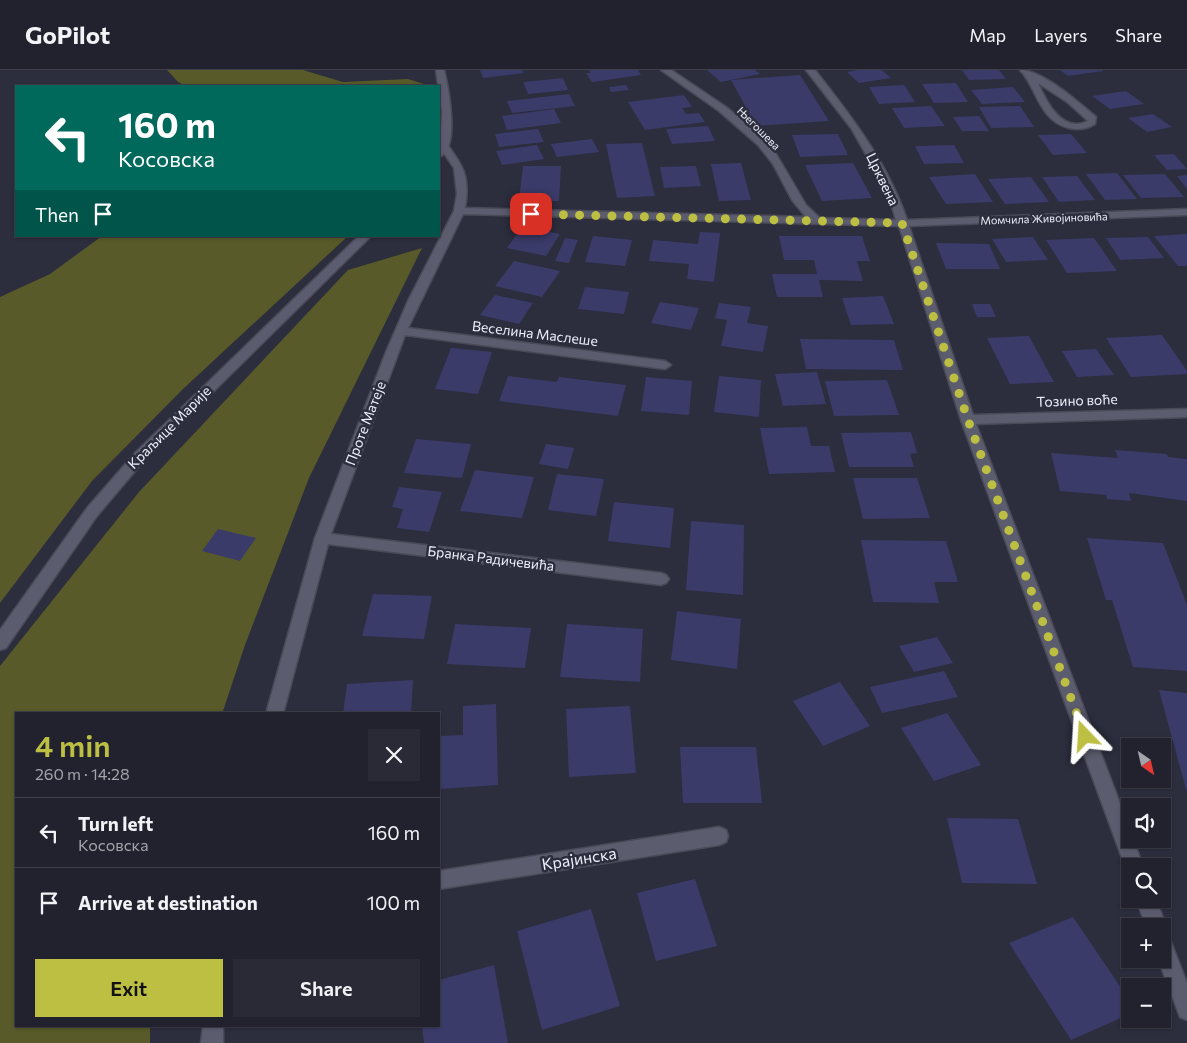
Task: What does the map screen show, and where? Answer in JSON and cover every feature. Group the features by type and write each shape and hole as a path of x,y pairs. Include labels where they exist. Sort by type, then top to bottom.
{"street":[{"path":"440,70 448,107 448,126 441,149"},
{"name":"Његошева","path":"665,70 711,100 745,129 772,156 796,200 808,215 818,221"},
{"name":"Црквена","path":"810,70 856,127 893,193 968,420 1131,858"},
{"path":"1027,73 1070,100 1093,119 1092,122 1085,126 1073,126 1056,120 1045,106 1027,73"},
{"name":"Проте Матеје","path":"275,712 322,538 401,332 444,228 459,211 462,194 459,168 441,149"},
{"name":"Момчила Живојиновића","path":"459,211 902,223 1187,212"},
{"name":"Краљице Марије","path":"0,643 60,556 121,476 178,416 365,237"},
{"name":"Веселина Маслеше","path":"401,332 665,365"},
{"name":"Тозино воће","path":"968,420 1187,413"},
{"name":"Бранка Радичевића","path":"322,538 661,579"},
{"name":"Крајинска","path":"440,880 719,836"},
{"path":"1171,968 1187,1010"},
{"path":"212,1043 213,1027"}],"shaded area":[{"path":"167,70 303,70 343,82 408,79 427,85 184,85 178,82"},
{"path":"101,237 347,237 183,389 92,481 0,603 0,297 50,274"},
{"path":"422,248 309,478 245,645 223,712 15,712 15,1027 150,1027 150,1043 0,1043 0,666 139,492 348,270"}],"building":[{"path":"480,70 522,70 524,73 483,78"},
{"path":"589,70 638,70 641,75 592,82 586,73 591,73"},
{"path":"707,70 755,70 760,74 721,82"},
{"path":"882,70 891,78 859,83 847,72"},
{"path":"962,70 999,70 1006,79 969,80"},
{"path":"1060,70 1103,70 1103,71 1068,76"},
{"path":"800,75 829,121 756,126 731,80"},
{"path":"563,78 568,90 528,94 523,82"},
{"path":"956,83 968,102 934,103 922,84"},
{"path":"626,85 629,90 611,92 609,87"},
{"path":"904,85 915,102 879,104 869,87"},
{"path":"1013,87 1025,102 982,104 971,90"},
{"path":"1126,91 1144,104 1110,109 1092,96"},
{"path":"569,94 575,106 512,113 507,101"},
{"path":"684,95 692,107 682,108 686,114 699,113 705,122 645,130 628,102"},
{"path":"931,106 945,126 904,128 892,108"},
{"path":"1020,106 1034,127 991,128 979,107"},
{"path":"554,109 561,123 507,130 502,116"},
{"path":"1153,114 1172,127 1147,132 1128,118"},
{"path":"979,116 989,131 962,131 953,117"},
{"path":"708,126 715,141 672,144 666,129"},
{"path":"538,129 544,142 499,147 495,134"},
{"path":"838,134 848,155 800,157 792,135"},
{"path":"1071,134 1087,153 1053,155 1038,135"},
{"path":"592,139 599,152 557,157 551,144"},
{"path":"642,143 655,196 617,198 606,144"},
{"path":"537,145 544,159 502,165 496,151"},
{"path":"954,145 964,163 924,164 915,146"},
{"path":"1174,154 1187,169 1167,170 1154,155"},
{"path":"741,163 751,200 719,201 711,164"},
{"path":"853,163 872,198 822,201 805,165"},
{"path":"523,166 561,166 559,201 519,201"},
{"path":"696,166 701,186 664,188 660,167"},
{"path":"1117,173 1137,199 1105,200 1086,174"},
{"path":"975,174 993,202 946,204 929,177"},
{"path":"1165,174 1184,197 1141,198 1123,175"},
{"path":"1187,175 1187,189 1177,176"},
{"path":"1077,176 1095,200 1059,202 1042,177"},
{"path":"1031,177 1049,202 1005,204 988,179"},
{"path":"522,227 560,234 546,256 507,248"},
{"path":"700,232 720,233 714,282 687,279 689,264 649,261 653,240 698,244"},
{"path":"1187,234 1187,266 1178,266 1154,236"},
{"path":"593,236 632,240 625,266 585,262"},
{"path":"779,236 862,236 870,261 857,261 863,281 819,280 823,297 777,297 772,274 817,274 814,260 784,260"},
{"path":"1033,237 1048,260 1006,262 992,239"},
{"path":"1148,237 1164,258 1120,260 1106,238"},
{"path":"565,238 578,240 569,263 555,261"},
{"path":"1094,238 1117,271 1067,273 1046,240"},
{"path":"936,243 989,244 1000,269 946,269"},
{"path":"514,261 560,271 542,297 495,286"},
{"path":"585,287 629,292 624,314 578,309"},
{"path":"495,295 533,303 519,324 480,315"},
{"path":"883,296 894,324 851,325 842,298"},
{"path":"660,302 699,308 691,330 651,323"},
{"path":"719,303 751,307 747,323 768,326 763,352 721,346 727,320 715,318"},
{"path":"972,304 990,304 996,317 977,317"},
{"path":"1162,335 1187,371 1187,374 1131,377 1106,338"},
{"path":"1029,336 1054,382 1010,384 987,338"},
{"path":"800,339 894,340 903,370 806,369"},
{"path":"451,348 492,352 478,394 435,389"},
{"path":"1096,349 1114,375 1077,377 1062,351"},
{"path":"817,372 826,404 783,406 775,374"},
{"path":"508,376 557,382 559,377 626,385 618,416 499,401"},
{"path":"719,376 761,380 759,417 714,412"},
{"path":"646,377 692,381 689,415 641,411"},
{"path":"887,380 899,415 834,416 825,381"},
{"path":"807,427 811,446 829,446 835,472 769,474 760,428"},
{"path":"911,432 917,453 910,454 914,467 849,467 841,433"},
{"path":"416,439 471,444 462,478 404,473"},
{"path":"546,444 574,448 568,469 539,464"},
{"path":"1115,450 1167,454 1168,457 1187,459 1187,501 1129,493 1131,501 1107,499 1106,495 1060,491 1051,453 1118,458"},
{"path":"475,470 534,477 522,518 460,511"},
{"path":"557,474 604,479 596,516 548,510"},
{"path":"853,478 917,478 930,518 863,519"},
{"path":"399,487 442,492 429,532 397,528 403,509 392,507"},
{"path":"614,502 674,508 670,548 608,541"},
{"path":"691,521 744,525 743,595 686,590"},
{"path":"218,529 256,538 240,561 202,551"},
{"path":"1087,538 1163,543 1187,605 1187,671 1133,667 1112,600 1106,600"},
{"path":"861,540 946,541 958,582 934,582 939,603 873,602"},
{"path":"373,594 432,596 424,639 362,636"},
{"path":"677,611 741,619 737,669 671,660"},
{"path":"455,624 531,628 525,668 447,664"},
{"path":"567,624 643,629 640,682 560,677"},
{"path":"937,637 953,663 914,672 899,646"},
{"path":"944,671 958,697 882,713 870,687"},
{"path":"413,680 411,712 343,712 347,684"},
{"path":"840,682 870,726 823,746 793,701"},
{"path":"1159,690 1187,693 1187,789 1186,789"},
{"path":"496,704 498,785 440,789 440,736 463,735 463,706"},
{"path":"630,706 636,773 569,777 566,709"},
{"path":"947,713 981,765 934,781 901,728"},
{"path":"680,747 756,747 762,803 683,803"},
{"path":"947,818 1018,819 1037,884 962,883"},
{"path":"695,879 717,946 656,961 637,893"},
{"path":"591,909 620,1006 542,1030 517,931"},
{"path":"1073,917 1121,988 1121,1018 1071,1040 1009,943"},
{"path":"494,965 508,1043 424,1043 422,1027 440,1027 440,980"}],"route":[{"path":"531,214 902,223 968,420 1085,736"}]}
